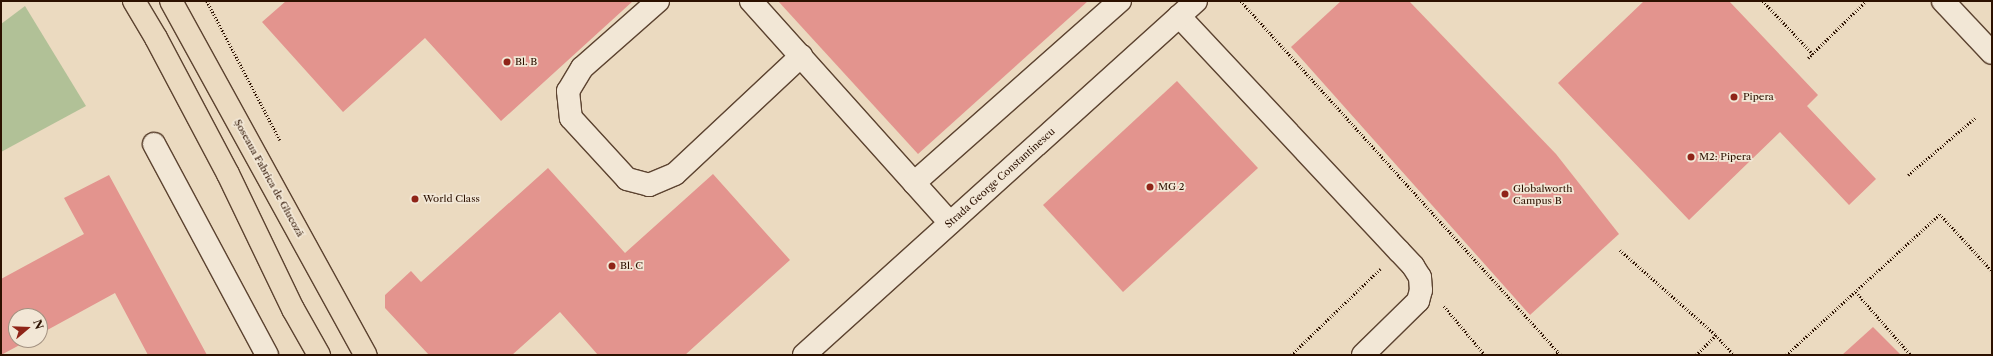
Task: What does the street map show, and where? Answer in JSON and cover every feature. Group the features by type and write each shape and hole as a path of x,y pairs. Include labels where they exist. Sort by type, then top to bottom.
{"main road":[{"path":"134,1 156,38 224,167 294,309 319,355"},
{"name":"Șoseaua Fabrica de Glucoză","path":"171,1 366,355"}],"street":[{"path":"658,1 582,68 568,91 571,118 627,179 649,184 675,174 801,56"},
{"path":"751,1 950,223"},
{"path":"914,183 1120,1"},
{"name":"Strada George Constantinescu","path":"804,355 1196,1"},
{"path":"1943,1 1992,53"},
{"path":"1180,16 1413,266 1420,278 1421,290 1418,302 1363,355"},
{"path":"154,144 267,355"}],"path":[{"path":"1241,1 1561,355"},
{"path":"1763,1 1813,54"},
{"path":"1808,58 1865,2"},
{"path":"1908,175 1975,118"},
{"path":"1786,355 1940,214 1992,271"},
{"path":"1620,250 1716,335 1734,355"},
{"path":"1290,355 1399,251"},
{"path":"1420,278 1485,355"},
{"path":"1856,292 1911,355"},
{"path":"1696,355 1716,335"},
{"path":"1554,355 1558,352"}],"green space":[{"path":"25,6 86,106 1,152 1,24"}],"building":[{"name":"Bl. B","path":"286,1 633,1 501,121 425,38 343,112 262,22"},
{"path":"778,1 1088,1 918,154"},
{"name":"Globalworth Campus B","path":"1341,1 1409,1 1556,154 1619,234 1530,315 1291,47"},
{"name":"M2: Pipera","path":"1644,1 1729,1 1818,95 1807,106 1876,179 1849,205 1780,132 1689,220 1558,83"},
{"name":"MG 2","path":"1177,81 1258,168 1123,292 1043,205"},
{"name":"Bl. C","path":"548,168 625,253 713,174 790,260 685,355 598,355 560,312 512,355 429,355 385,308 385,295 411,271 421,282"},
{"path":"109,175 207,355 148,355 115,293 48,330 48,308 8,308 8,348 14,348 1,355 1,279 84,234 64,198"},
{"path":"1873,327 1901,355 1842,355"}],"place":[{"name":"Bl. B","path":"507,62"},
{"name":"Pipera","path":"1734,97"},
{"name":"M2: Pipera","path":"1691,157"},
{"name":"MG 2","path":"1150,187"},
{"name":"Globalworth Campus B","path":"1505,194"},
{"name":"World Class","path":"415,199"},
{"name":"Bl. C","path":"612,266"}]}
